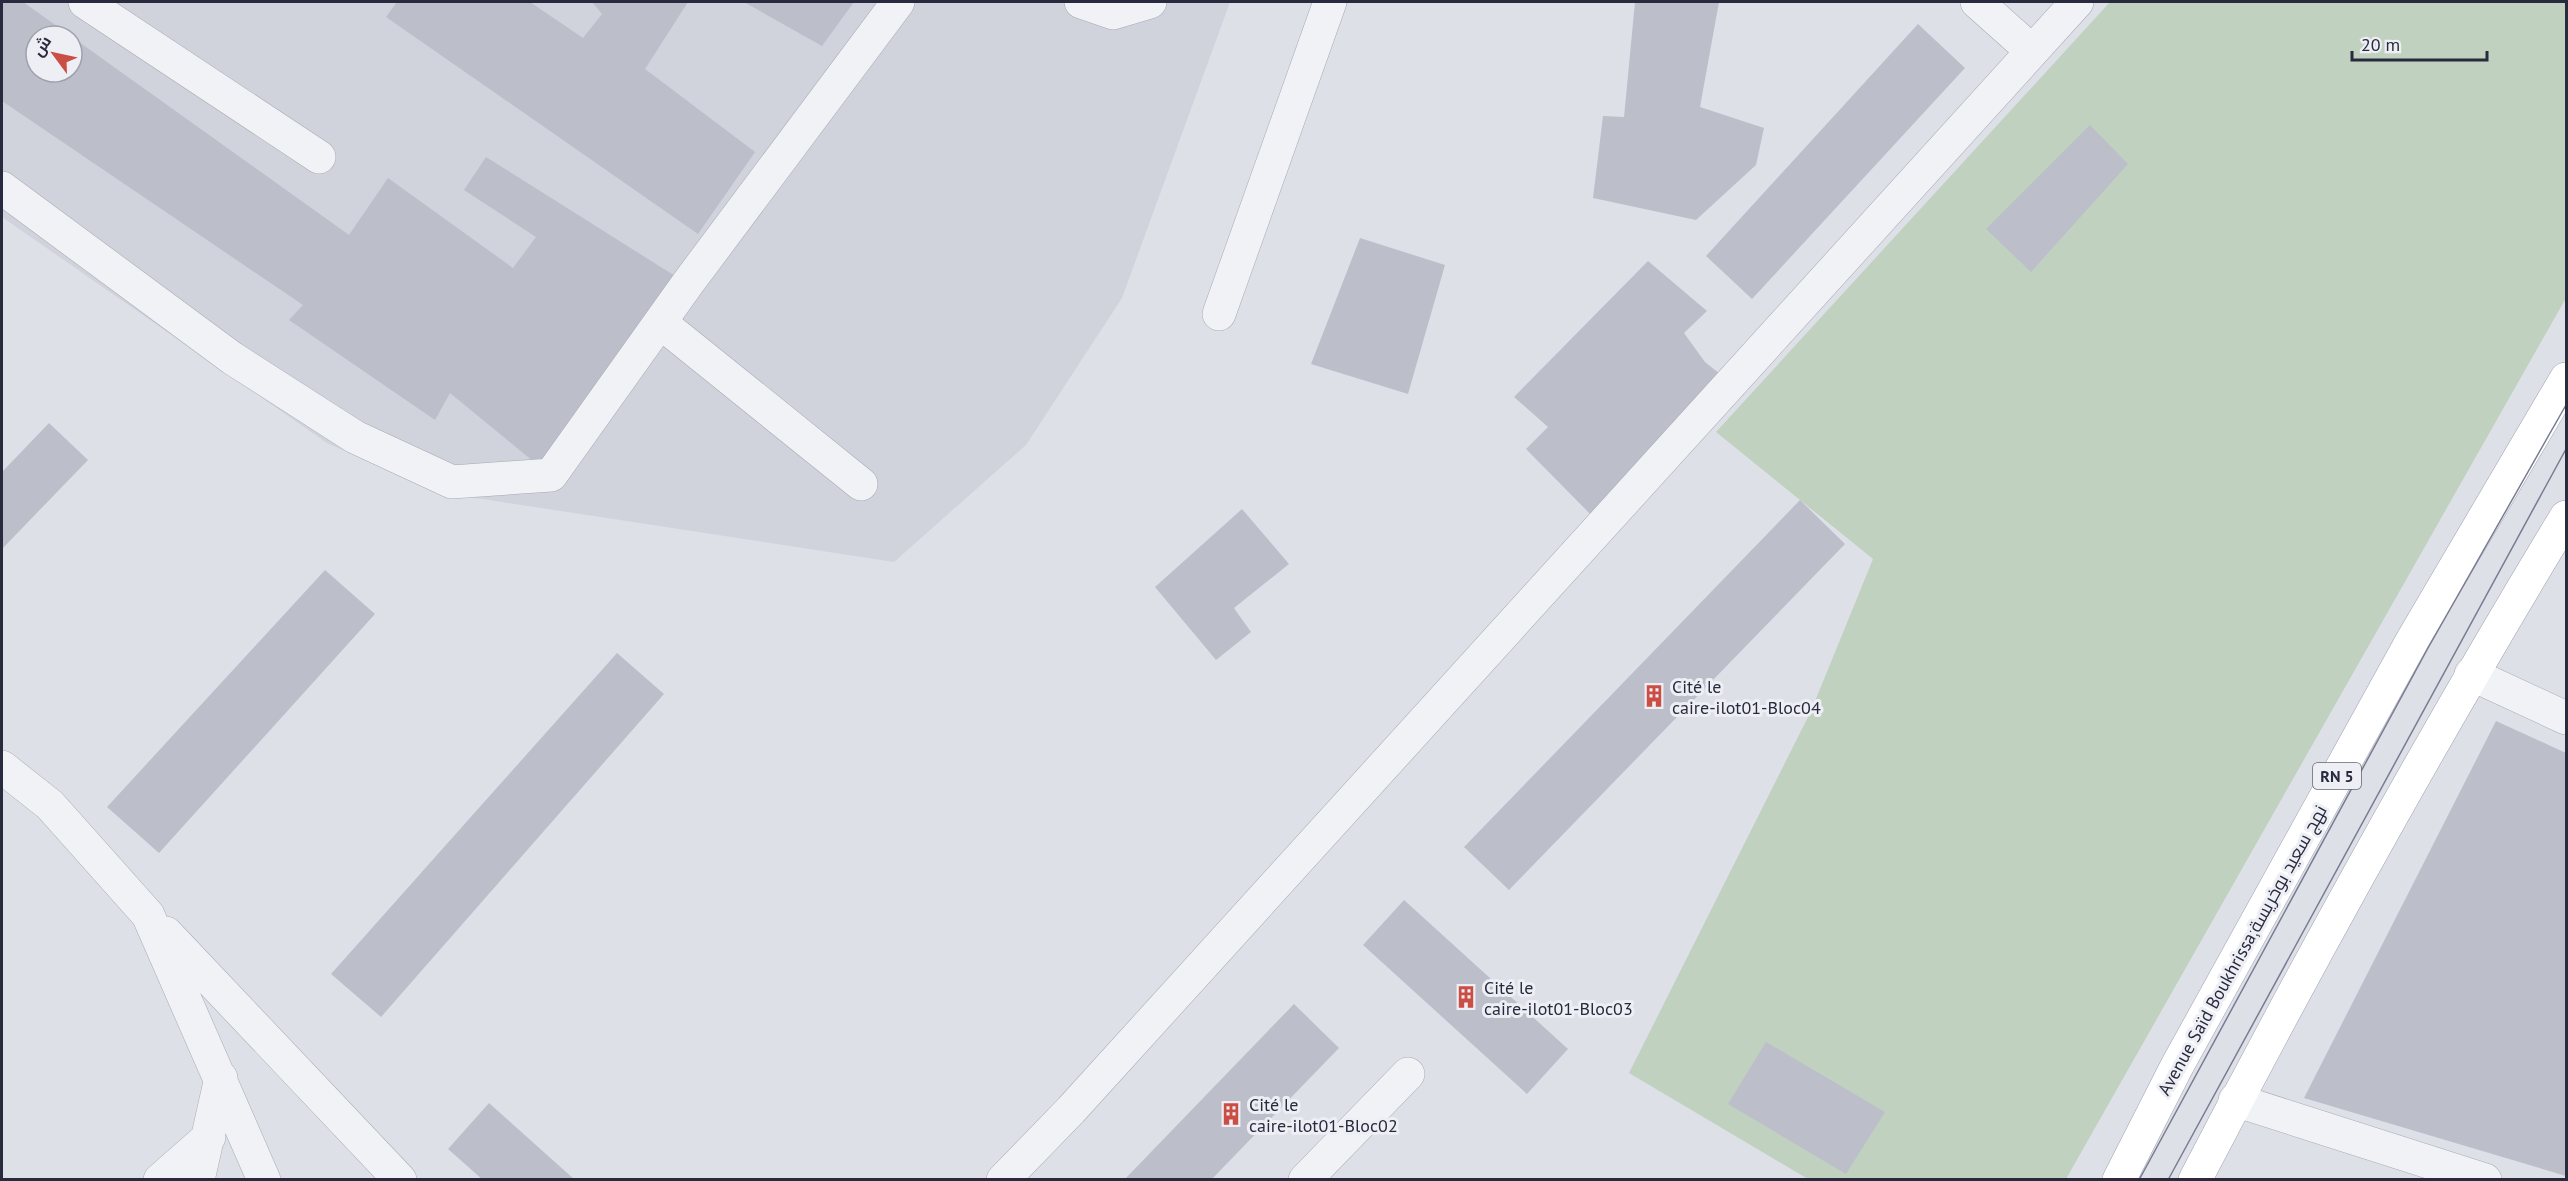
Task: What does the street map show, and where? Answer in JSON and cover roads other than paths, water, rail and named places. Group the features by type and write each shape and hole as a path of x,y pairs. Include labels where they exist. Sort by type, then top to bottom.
{"main road":[{"name":"Avenue Saïd Boukhrissa;نهج سعيد بوخريسة","path":"2119,1179 2177,1066 2408,649 2566,379"},
{"path":"2202,1175 2235,1100 2471,674 2566,517"}],"street":[{"path":"85,2 319,157"},
{"path":"2,188 232,358 355,437 452,482 551,475 898,2"},
{"path":"1081,2 1113,13 1150,2"},
{"path":"1219,314 1330,2"},
{"path":"1977,2 2032,51"},
{"path":"1003,1179 1079,1101 2077,2"},
{"path":"661,323 861,484"},
{"path":"2471,674 2566,718"},
{"path":"2,767 50,805 148,915 400,1179"},
{"path":"148,915 264,1179"},
{"path":"1305,1179 1408,1074"},
{"path":"198,1179 221,1078"},
{"path":"2235,1100 2469,1177"},
{"path":"160,1179 209,1137"}],"tram line":[{"path":"2139,1180 2428,648 2566,405"},
{"path":"2168,1180 2566,449"}],"place":[{"name":"Cité le caire-ilot01-Bloc04","path":"1654,696"},
{"name":"Cité le caire-ilot01-Bloc03","path":"1466,997"},
{"name":"Cité le caire-ilot01-Bloc02","path":"1231,1114"}]}
